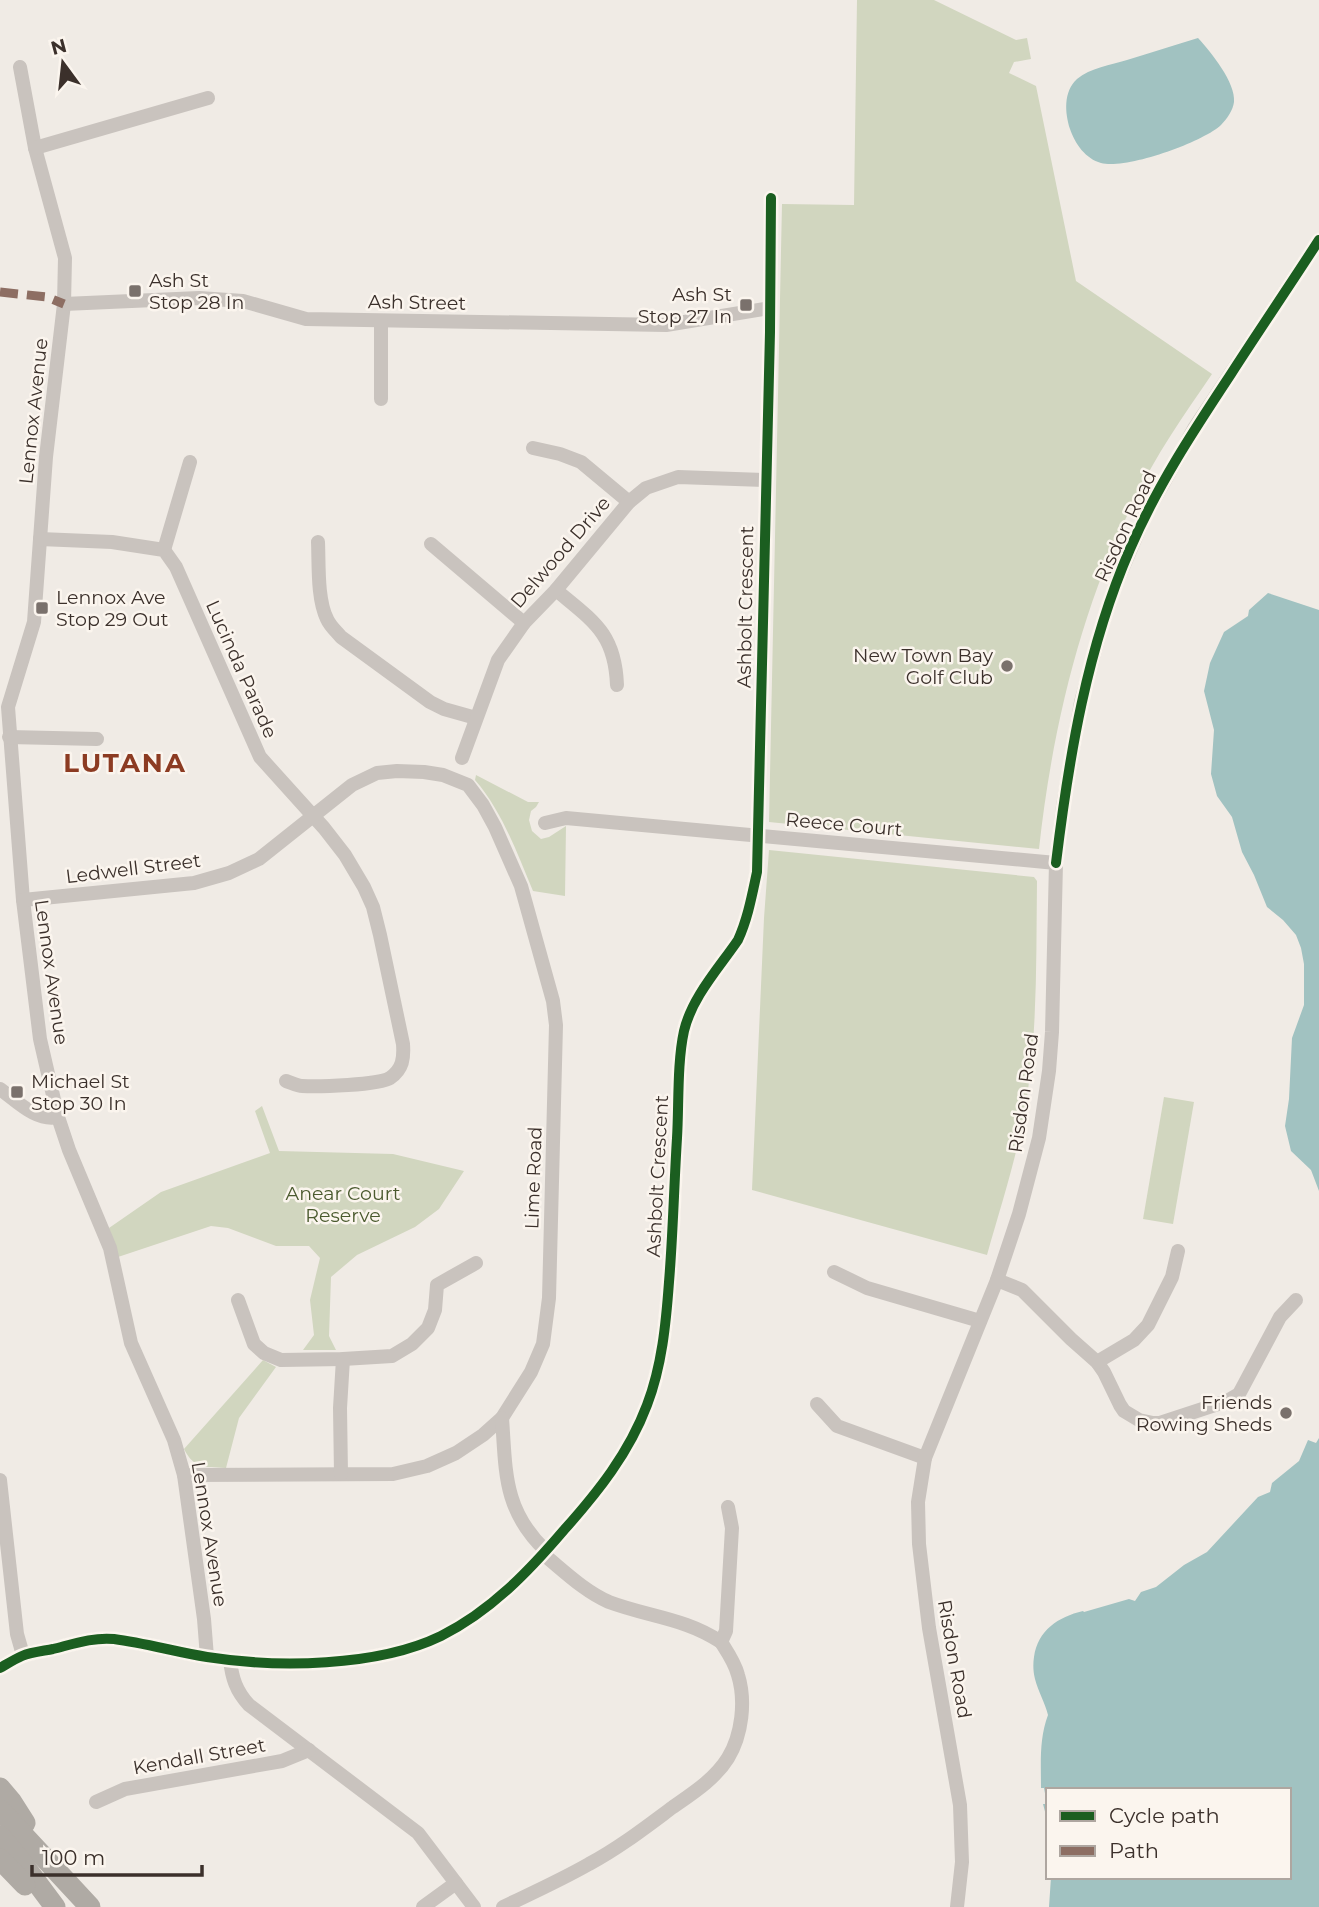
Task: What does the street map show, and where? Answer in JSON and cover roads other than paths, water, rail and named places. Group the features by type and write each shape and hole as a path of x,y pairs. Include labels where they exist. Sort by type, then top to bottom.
{"highway":[{"path":"0,1788 11,1801 51,1867"},
{"path":"0,1810 90,1907"},
{"path":"0,1836 55,1907"},
{"path":"0,1859 46,1907"}],"street":[{"name":"Lennox Avenue","path":"20,67 35,148 65,258 64,304 46,457 34,622 8,707 23,900 40,1039 58,1117 110,1248 131,1343 174,1440 184,1475 207,1657"},
{"path":"35,148 208,98"},
{"name":"Ashbolt Crescent","path":"0,1668 23,1656 92,1639 114,1639 230,1660 289,1662 342,1661 387,1655 419,1645 453,1629 491,1604 544,1553 592,1498 616,1465 642,1416 656,1378 666,1324 684,1030 698,998 742,931 757,872 771,198"},
{"name":"Risdon Road","path":"957,1907 962,1862 960,1805 929,1628 919,1544 918,1502 925,1458 997,1280 1039,1138 1052,1032 1056,863 1081,702 1102,625 1129,550 1155,496 1195,427 1319,240"},
{"name":"Ash Street","path":"64,304 199,298 243,301 306,319 666,325 770,308"},
{"path":"381,321 381,400"},
{"path":"533,448 581,462 629,502"},
{"path":"40,540 112,542 164,550 190,462"},
{"name":"Delwood Drive","path":"462,758 498,660 524,623 556,590 629,502 646,488 678,478 765,480"},
{"path":"318,542 322,603 331,626 418,695 444,709 476,718"},
{"path":"431,544 524,623"},
{"name":"Lucinda Parade","path":"164,550 176,567 260,757 345,855 364,887 373,907 389,976 404,1059 399,1069 389,1079 377,1082 299,1086 286,1081"},
{"path":"556,590 601,629 612,650 617,685"},
{"path":"9,737 97,739"},
{"name":"Lime Road","path":"184,1475 393,1474 427,1466 456,1453 502,1418 531,1372 542,1343 549,1298 556,1025 521,886 484,805 468,785 456,779 424,772 376,773 352,785 312,816"},
{"name":"Ledwell Street","path":"23,900 194,883 229,873 259,859 312,816"},
{"name":"Reece Court","path":"545,823 566,818 1056,863"},
{"path":"0,1089 40,1117 58,1117"},
{"path":"1097,1362 1134,1340 1148,1325 1172,1277 1178,1251"},
{"path":"238,1300 254,1344 264,1353 281,1360 392,1356 412,1345 428,1328 435,1310 437,1285 476,1263"},
{"path":"834,1272 867,1288 980,1321"},
{"path":"997,1280 1022,1290 1097,1362 1124,1411 1139,1420 1153,1423 1227,1401 1239,1394 1280,1317 1296,1300"},
{"path":"341,1474 340,1408 343,1359"},
{"path":"817,1404 837,1426 925,1458"},
{"path":"502,1418 509,1493 519,1519 544,1553 576,1582 608,1601 680,1621 705,1631 721,1642 734,1663 741,1693 741,1723 732,1751 718,1772 624,1843 590,1864 503,1907"},
{"path":"0,1480 17,1634 23,1656"},
{"path":"721,1642 726,1631 732,1528 728,1507"},
{"path":"230,1660 231,1675 249,1705 418,1833 474,1907"},
{"name":"Kendall Street","path":"96,1802 125,1788 282,1760 309,1750"},
{"path":"423,1907 456,1882"}],"water":[{"path":"1198,38 1222,68 1234,94 1232,108 1221,125 1198,139 1145,159 1101,163 1082,150 1070,129 1066,103 1069,90 1077,79 1094,69"},
{"path":"1268,593 1319,610 1319,1191 1311,1170 1291,1151 1285,1126 1292,1038 1304,1005 1304,964 1301,948 1296,935 1267,907 1242,852 1232,817 1217,796 1211,774 1214,730 1204,691 1210,663 1224,632 1248,616 1249,610"},
{"path":"1319,1438 1319,1907 1049,1907 1051,1879 1291,1879 1291,1788 1046,1788 1046,1799 1044,1788 1041,1788 1041,1769 1042,1742 1048,1715 1035,1679 1033,1662 1040,1639 1058,1621 1083,1611 1129,1599 1135,1601 1141,1592 1156,1587 1184,1565 1207,1552 1258,1497 1270,1492 1272,1483 1299,1461 1308,1440 1316,1443"}],"place":[{"name":"Ash St Stop 28 In","path":"135,291"},
{"name":"Ash St Stop 27 In","path":"746,305"},
{"name":"Lennox Ave Stop 29 Out","path":"42,608"},
{"name":"New Town Bay Golf Club","path":"1007,666"},
{"name":"Michael St Stop 30 In","path":"17,1092"},
{"name":"Friends Rowing Sheds","path":"1286,1413"}],"district":[{"name":"LUTANA","path":"125,763"}],"park label":[{"name":"Anear Court Reserve","path":"343,1204"}]}
